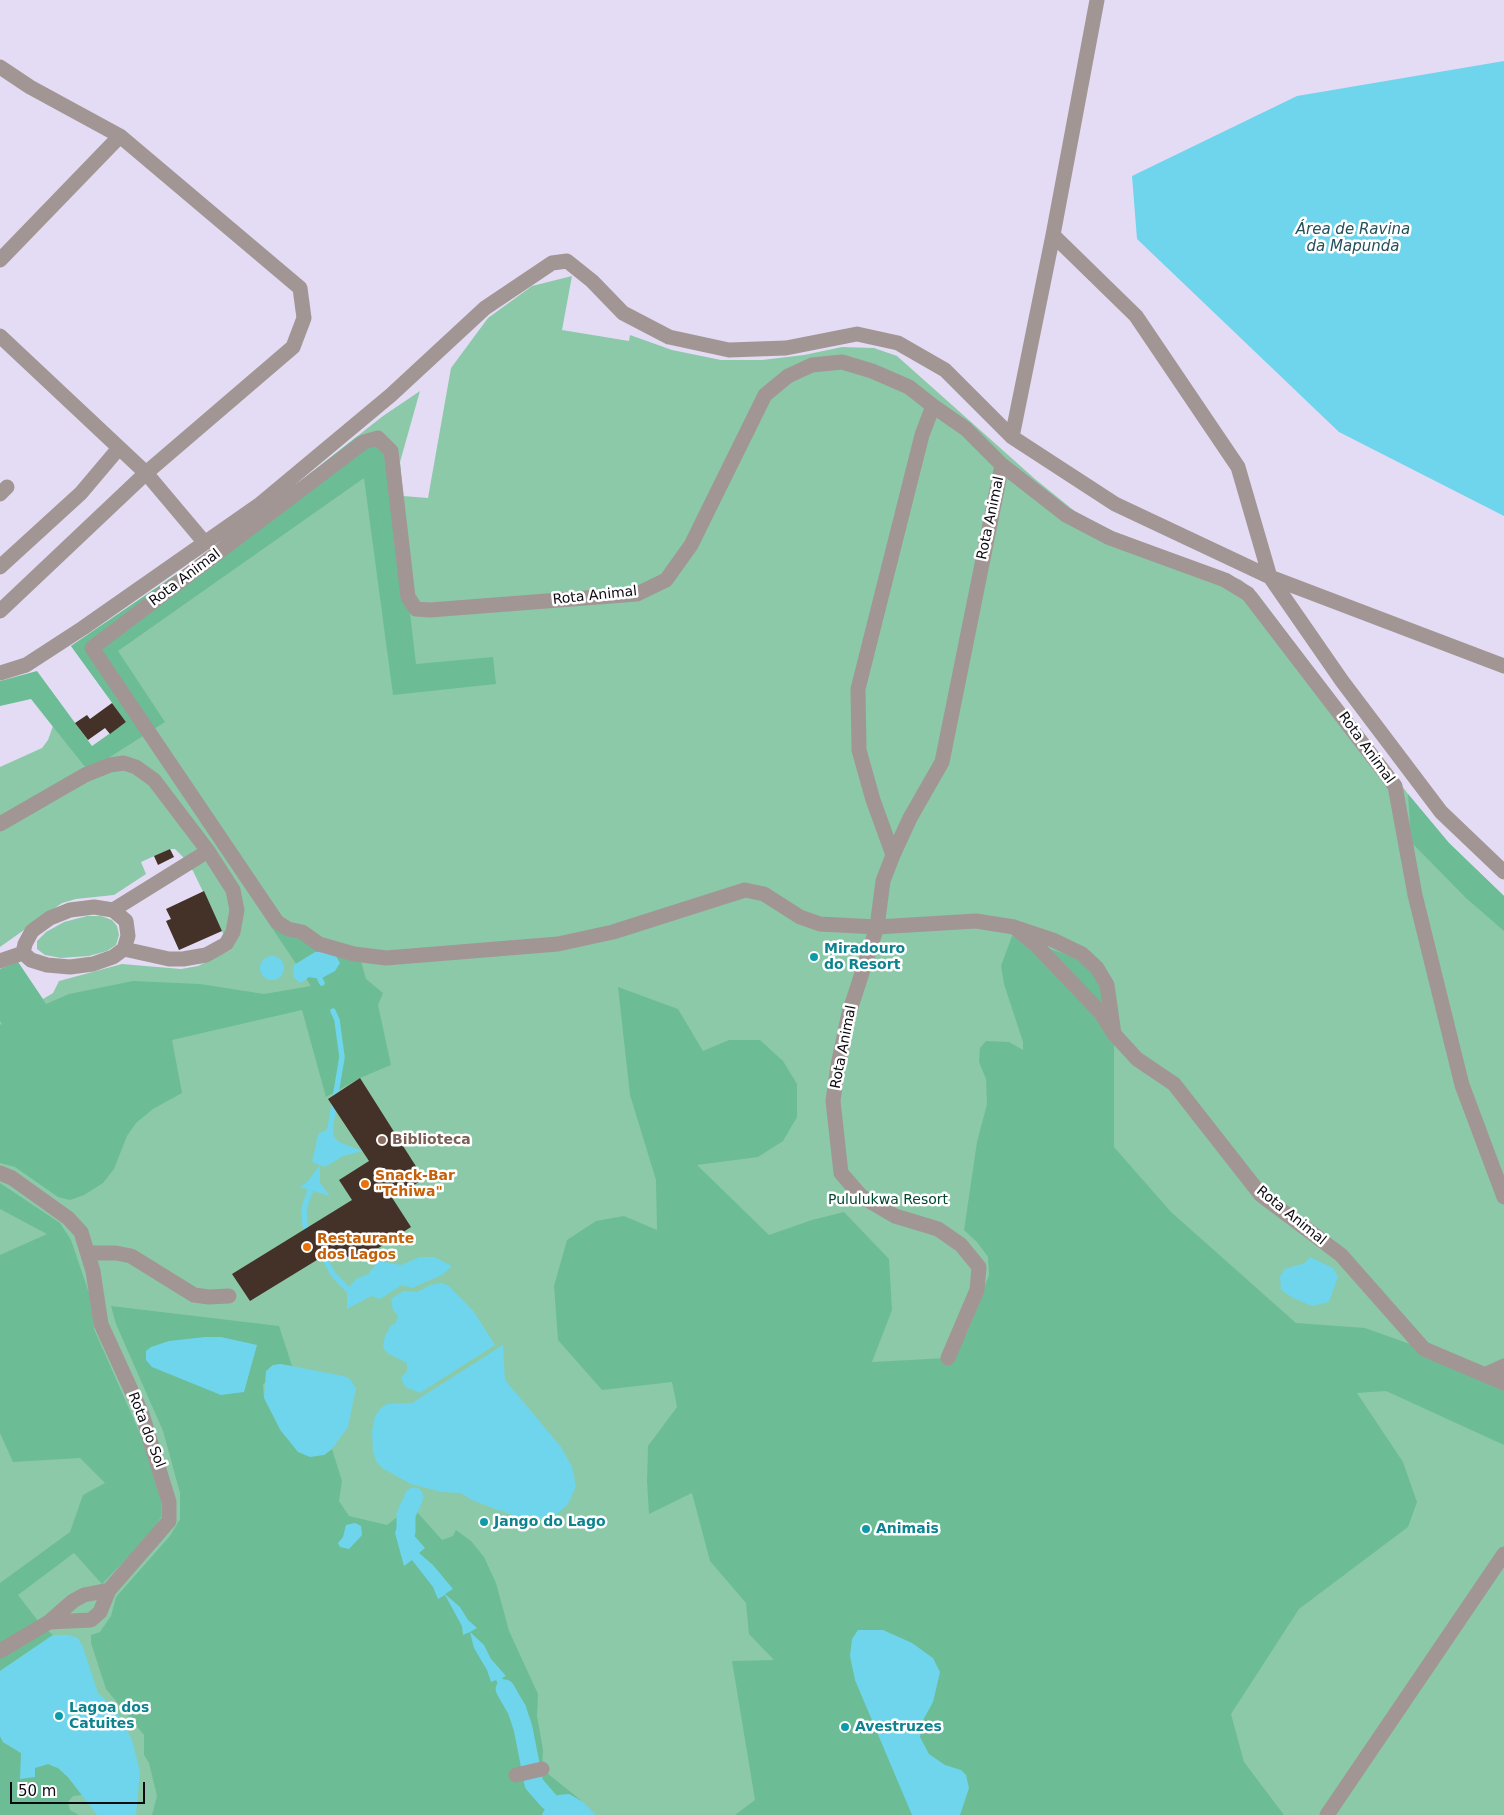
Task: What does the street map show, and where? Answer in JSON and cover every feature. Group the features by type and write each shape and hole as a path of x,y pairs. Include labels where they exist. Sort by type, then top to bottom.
{"street":[{"path":"1012,437 1053,235 1096,0"},
{"path":"0,67 30,87 120,136 300,288 304,318 294,347 146,473 0,611"},
{"path":"0,260 120,136"},
{"path":"1053,235 1136,316 1238,468 1270,577 1342,681 1441,812 1504,872"},
{"path":"0,672 26,665 83,628 259,505 325,452 391,395 485,308 552,263 567,261 592,281 623,314 669,337 729,350 786,348 857,334 898,343 945,370 1012,437 1115,504 1270,577 1504,666"},
{"path":"0,336 146,473 205,543"},
{"name":"Rota Animal","path":"1114,1034 1106,985 1097,968 1082,954 1053,940 1014,927 976,921 877,927 820,924 800,917 764,894 745,890 613,932 558,944 386,958 354,954 319,944 302,932 288,929 277,922 92,648 364,442 378,438 391,450 408,596 416,610 637,594 666,580 691,545 765,395 788,376 812,365 842,362 872,371 909,387 966,429 1002,465 1066,515 1110,538 1225,580 1248,594 1395,786 1415,895 1462,1085 1504,1197"},
{"path":"893,855 872,800 859,750 858,689 922,435 933,406"},
{"path":"0,567 81,493 119,448"},
{"name":"Rota Animal","path":"948,1358 977,1290 979,1267 961,1245 938,1229 895,1216 861,1196 841,1172 833,1101 838,1065 849,1013 877,927 883,881 910,818 942,762 1002,465"},
{"path":"0,824 85,776 110,765 124,763 136,767 154,780 208,851 233,890 237,910 233,932 226,944 206,955 183,960 124,949"},
{"path":"114,910 208,851"},
{"path":"94,907 114,910 126,921 128,936 124,949 113,957 93,964 70,967 47,965 32,960 23,953 25,944 32,932 50,918 70,910 94,907"},
{"name":"Rota Animal","path":"1014,927 1037,946 1101,1013 1114,1034 1137,1059 1174,1084 1261,1195 1341,1255 1424,1349 1504,1383"},
{"path":"0,961 23,953"},
{"name":"Rota do Sol","path":"0,1173 12,1178 68,1218 81,1232 88,1253 101,1324 142,1414 169,1502 169,1521 109,1590 100,1612 92,1620 49,1622"},
{"path":"88,1253 116,1253 131,1256 194,1295 209,1297 229,1296"},
{"path":"1484,1376 1504,1366"},
{"path":"1327,1815 1504,1554"},
{"name":"Rota do Sol","path":"0,1650 49,1622 73,1601 84,1595 109,1590"},
{"path":"516,1775 542,1769"}],"green space":[{"name":"Pululukwa Resort","path":"572,276 562,330 629,341 630,335 672,350 721,360 762,360 804,355 842,347 874,348 897,356 1035,479 1077,513 1113,531 1241,580 1257,593 1408,794 1449,843 1504,896 1504,1815 0,1815 0,969 18,962 43,999 53,993 59,981 122,964 181,969 198,966 231,950 193,871 175,849 170,849 141,862 146,874 114,895 76,899 62,903 0,947 0,767 42,748 48,740 53,726 88,771 138,738 71,646 215,548 383,416 420,391 400,462 403,496 428,498 451,368 488,318 532,286"},
{"path":"358,436 364,442 391,451 416,664 493,657 496,684 393,695 364,478 118,651 165,722 88,771 31,699 0,706 0,681 37,671 92,746 126,722 71,646 215,548"},
{"path":"1408,794 1449,843 1504,896 1504,931 1466,898 1411,842"},
{"path":"87,916 101,916 112,920 117,926 119,935 116,945 107,951 89,956 61,958 45,955 37,949 37,941 46,932 64,922"},
{"path":"270,925 361,961 366,979 383,993 378,1005 391,1065 360,1078 326,1097 302,1010 172,1040 182,1093 153,1109 136,1123 127,1136 114,1169 103,1183 84,1195 70,1200 58,1197 15,1167 0,1163 0,1025 2,1024 0,1021 0,969 18,962 46,1004 69,994 133,981 200,984 264,994 311,986"},
{"path":"1012,936 1068,955 1088,966 1100,983 1114,1034 1114,1147 1171,1212 1296,1323 1365,1328 1424,1349 1504,1383 1504,1445 1386,1391 1357,1393 1403,1462 1417,1502 1408,1527 1299,1609 1231,1714 1244,1762 1284,1815 735,1815 755,1800 732,1661 774,1660 749,1634 746,1603 710,1561 692,1493 649,1514 647,1481 648,1446 677,1407 672,1382 602,1390 558,1340 554,1286 567,1240 596,1221 624,1216 657,1230 656,1180 630,1095 618,987 678,1009 703,1051 729,1040 760,1040 783,1061 797,1084 797,1117 783,1141 758,1157 697,1165 769,1235 812,1220 844,1212 889,1259 892,1310 872,1362 948,1358 967,1333 989,1275 988,1257 977,1242 964,1230 977,1142 987,1104 986,1079 979,1062 980,1048 986,1041 1009,1042 1023,1050 1023,1042 1004,984 1001,966"},
{"path":"0,1183 60,1223 71,1240 90,1296 94,1329 142,1438 161,1501 161,1517 152,1532 102,1584 74,1553 18,1595 42,1626 53,1635 0,1671 0,1583 70,1532 83,1495 105,1483 80,1458 13,1462 0,1433 0,1255 47,1234 0,1209"},
{"path":"111,1306 279,1326 292,1366 280,1364 263,1385 264,1398 281,1431 324,1455 332,1449 342,1481 339,1501 349,1516 387,1525 410,1507 417,1512 442,1540 453,1536 456,1530 471,1541 484,1557 496,1583 509,1631 538,1694 537,1716 543,1750 542,1769 583,1802 569,1794 544,1811 542,1815 152,1815 157,1796 149,1763 144,1755 144,1735 106,1689 91,1643 91,1635 100,1632 111,1616 116,1597 170,1536 180,1519 180,1493 163,1431 116,1324"},
{"path":"0,1736 3,1742 21,1753 35,1767 48,1764 58,1768 68,1777 82,1795 73,1796 68,1802 70,1810 79,1815 0,1815"}],"water":[{"name":"Área de Ravina da Mapunda","path":"1504,61 1504,516 1339,432 1137,239 1132,176 1297,96"},
{"path":"315,952 325,952 336,956 340,963 335,971 320,979 309,977 301,983 293,977 294,965"},
{"path":"267,956 277,956 284,963 284,973 277,980 267,980 260,973 260,963"},
{"path":"332,1121 334,1137 339,1142 363,1151 343,1156 325,1167 312,1162 319,1133 325,1131"},
{"path":"320,1165 320,1183 330,1196 300,1187 308,1181"},
{"path":"420,1257 434,1257 452,1266 442,1275 412,1288 402,1285 380,1299 371,1296 347,1309 347,1289 356,1279 368,1274 379,1261 401,1265"},
{"path":"1310,1257 1333,1268 1338,1277 1329,1302 1312,1306 1293,1298 1281,1290 1280,1277 1285,1269 1305,1263"},
{"path":"441,1283 449,1286 474,1312 495,1345 420,1393 405,1387 401,1378 407,1371 407,1363 387,1353 383,1347 385,1336 391,1325 395,1324 398,1316 393,1310 391,1299 403,1291 417,1292 430,1285"},
{"path":"221,1337 257,1345 244,1392 221,1395 152,1367 146,1360 146,1351 151,1347 169,1341"},
{"path":"503,1345 505,1380 561,1447 572,1467 576,1486 568,1504 556,1515 543,1520 523,1518 495,1509 472,1500 461,1493 442,1492 411,1484 382,1468 376,1461 373,1451 372,1432 375,1416 381,1408 387,1404 412,1403"},
{"path":"280,1364 344,1376 350,1379 356,1388 348,1427 332,1449 324,1455 310,1457 298,1452 281,1431 264,1398 266,1371 273,1365"},
{"path":"410,1507 411,1532 425,1548 419,1553 433,1565 453,1589 445,1594 460,1607 468,1620 477,1628 470,1632 463,1635 462,1626 445,1595 438,1599 433,1587 412,1560 404,1566 395,1533 399,1521"},
{"path":"355,1523 361,1526 362,1535 349,1549 340,1547 338,1543 343,1537 346,1525"},
{"path":"858,1630 883,1630 912,1643 933,1658 940,1672 933,1702 922,1722 920,1737 929,1754 945,1765 961,1770 966,1775 969,1788 960,1815 912,1815 855,1680 850,1656 852,1639"},
{"path":"470,1632 484,1645 491,1659 506,1676 502,1678 514,1689 526,1706 514,1711 507,1706 496,1680 491,1682 487,1670 474,1648"},
{"name":"Lagoa dos Catuites","path":"53,1635 69,1635 78,1638 83,1647 98,1693 115,1708 132,1740 140,1772 136,1815 97,1815 68,1777 58,1768 48,1764 35,1768 35,1777 20,1779 21,1753 3,1742 0,1736 0,1671"},
{"path":"569,1794 583,1802 596,1815 542,1815 549,1801 558,1795"}],"building":[{"path":"112,703 126,722 110,734 105,728 88,740 75,723 87,715 90,719"},
{"path":"170,849 174,857 158,865 154,856"},
{"path":"204,891 222,931 179,950 166,921 171,919 166,909"},
{"path":"360,1078 424,1179 399,1194 398,1191 391,1196 411,1227 360,1260 330,1252 250,1301 232,1274 352,1200 339,1180 369,1161 328,1099"}],"waterway":[{"path":"320,979 322,983"},
{"path":"330,1129 342,1057 337,1020 333,1011"},
{"path":"310,1234 305,1225 304,1208 313,1183"},
{"path":"320,1250 333,1274 347,1289"},
{"path":"406,1532 406,1515 414,1497"},
{"path":"505,1689 517,1710 523,1728 534,1784 549,1801"}],"place":[{"name":"Miradouro do Resort","path":"814,957"},
{"name":"Biblioteca","path":"382,1140"},
{"name":"Snack-Bar \"Tchiwa\"","path":"365,1184"},
{"name":"Restaurante dos Lagos","path":"307,1247"},
{"name":"Jango do Lago","path":"484,1522"},
{"name":"Animais","path":"866,1529"},
{"name":"Lagoa dos Catuites","path":"59,1716"},
{"name":"Avestruzes","path":"845,1727"}]}
